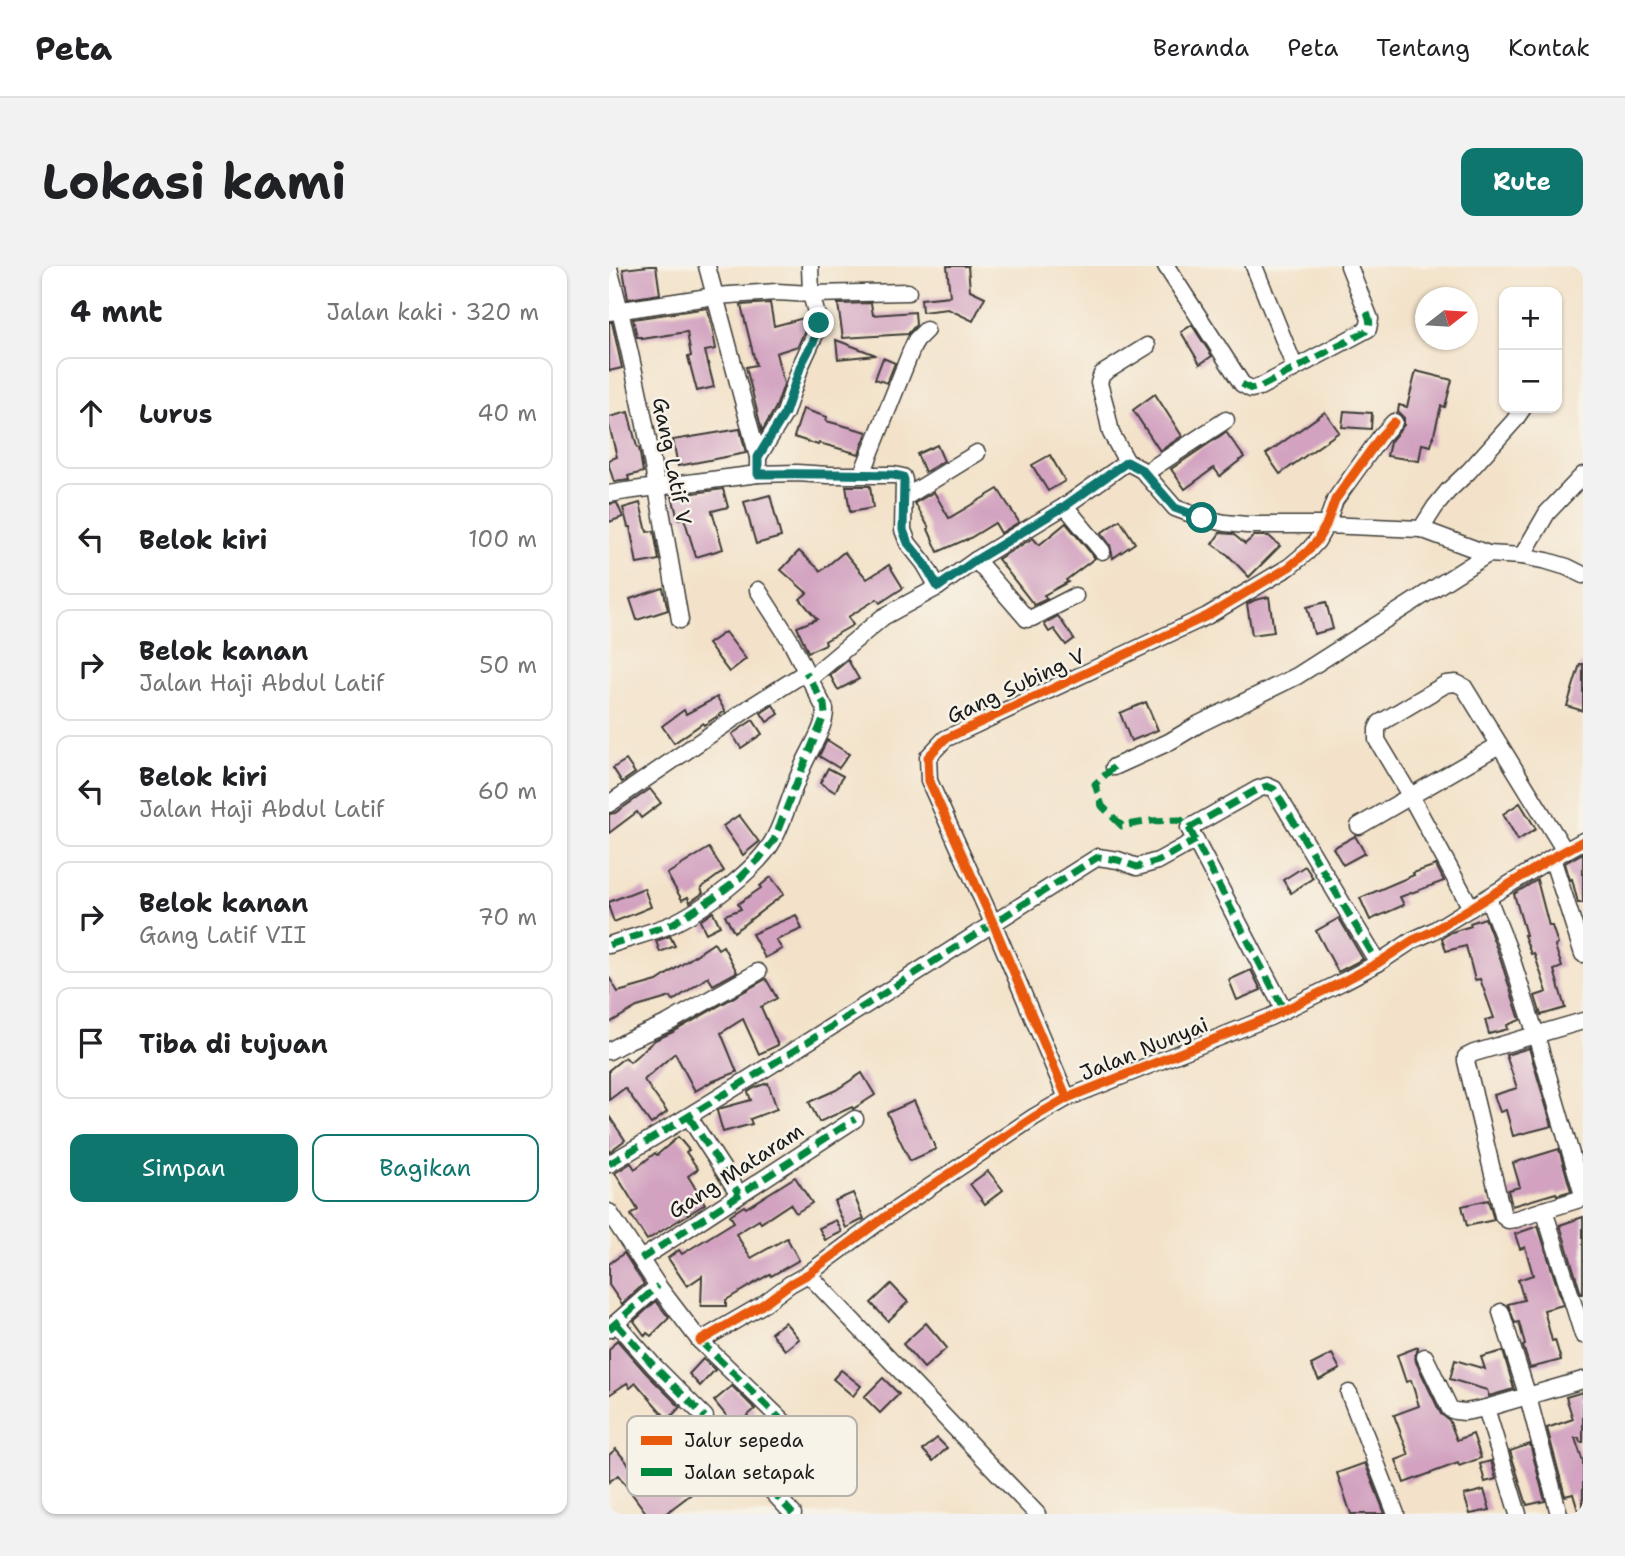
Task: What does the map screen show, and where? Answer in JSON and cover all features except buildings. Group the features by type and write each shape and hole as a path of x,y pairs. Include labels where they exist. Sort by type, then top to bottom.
{"street":[{"path":"707,266 758,457 758,474"},
{"path":"758,457 785,413 801,365 818,328 811,294 810,266"},
{"path":"1166,266 1242,384 1251,389 1260,387 1365,332 1370,326 1370,319 1349,266"},
{"path":"1254,266 1295,368"},
{"name":"Gang Latif V","path":"609,268 615,311 657,487 680,620"},
{"path":"615,311 715,296 777,292 908,292"},
{"path":"862,474 911,351 916,340 926,330"},
{"path":"1147,346 1102,374 1099,383 1111,433 1127,462 1145,473 1175,508 1202,518 1247,525 1421,529 1488,554 1522,556 1567,567 1583,575"},
{"path":"1421,529 1448,491 1520,413"},
{"path":"1145,473 1226,420"},
{"name":"Gang Subing V","path":"1067,1098 929,781 928,757 945,739 1207,616 1289,567 1317,541 1335,500 1394,422"},
{"path":"904,498 977,453"},
{"path":"609,804 749,708 808,675 883,617 938,587 976,560 1065,506 1127,462"},
{"path":"609,494 758,474 862,474 903,477 903,523 906,537 938,587"},
{"path":"1522,556 1547,513 1583,475"},
{"path":"1065,506 1102,551"},
{"path":"1114,767 1169,742 1199,724 1297,676 1488,554"},
{"path":"976,560 1027,619 1075,596"},
{"path":"609,945 672,924 712,899 739,879 774,840 825,714 824,704 790,640 758,590"},
{"path":"1471,908 1377,740 1380,723 1446,684 1456,683 1464,687 1499,745 1558,854 1583,954"},
{"path":"1359,826 1499,745"},
{"path":"1284,1010 1189,828 1258,789 1267,786 1275,789 1378,963"},
{"path":"609,1164 689,1117 1098,858 1118,860 1137,867 1158,862 1196,840"},
{"name":"Jalan Nunyai","path":"700,1341 762,1305 885,1217 1034,1117 1067,1098 1179,1055 1344,981 1583,841"},
{"path":"1488,898 1537,1035 1583,1197 1511,1220 1503,1216 1466,1057 1474,1053 1537,1035 1583,1021"},
{"path":"609,1051 668,1023 758,972"},
{"path":"689,1117 739,1194"},
{"name":"Gang Mataram","path":"641,1259 855,1119"},
{"path":"1544,1210 1583,1335"},
{"path":"609,1212 658,1286 700,1341 778,1416"},
{"path":"808,1274 1037,1514"},
{"path":"658,1286 612,1326 704,1416"},
{"path":"1501,1312 1528,1397 1559,1514"},
{"path":"1425,1357 1450,1409 1459,1412 1486,1408 1583,1380"},
{"path":"1349,1393 1397,1514"},
{"path":"1486,1408 1518,1514"},
{"path":"776,1496 793,1514"}],"marked path":[{"path":"1242,384 1251,389 1260,387 1365,332 1370,323 1367,312"},
{"path":"609,945 672,924 712,899 739,879 774,840 825,714 824,704 806,672"},
{"path":"1114,767 1095,784 1102,806 1122,826 1181,820 1189,828 1284,1010"},
{"path":"1189,828 1258,789 1267,786 1274,789 1378,963"},
{"path":"609,1164 794,1051 1098,857 1137,867 1158,861 1196,840"},
{"path":"689,1117 739,1194"},
{"path":"641,1259 855,1119"},
{"path":"609,1329 658,1286"},
{"path":"616,1323 704,1416"},
{"path":"700,1341 777,1416"},
{"path":"776,1496 793,1514"}],"cycle path":[{"path":"1067,1098 929,781 928,757 945,739 1207,616 1289,567 1317,541 1335,500 1394,422"},
{"path":"700,1341 762,1305 885,1217 1034,1117 1067,1098 1270,1017 1344,981 1583,841"}],"route":[{"path":"819,323 785,413 758,457 758,474 862,474 903,477 903,530 908,543 938,587 976,560 1065,506 1127,462 1142,470 1175,508 1202,518"}]}
